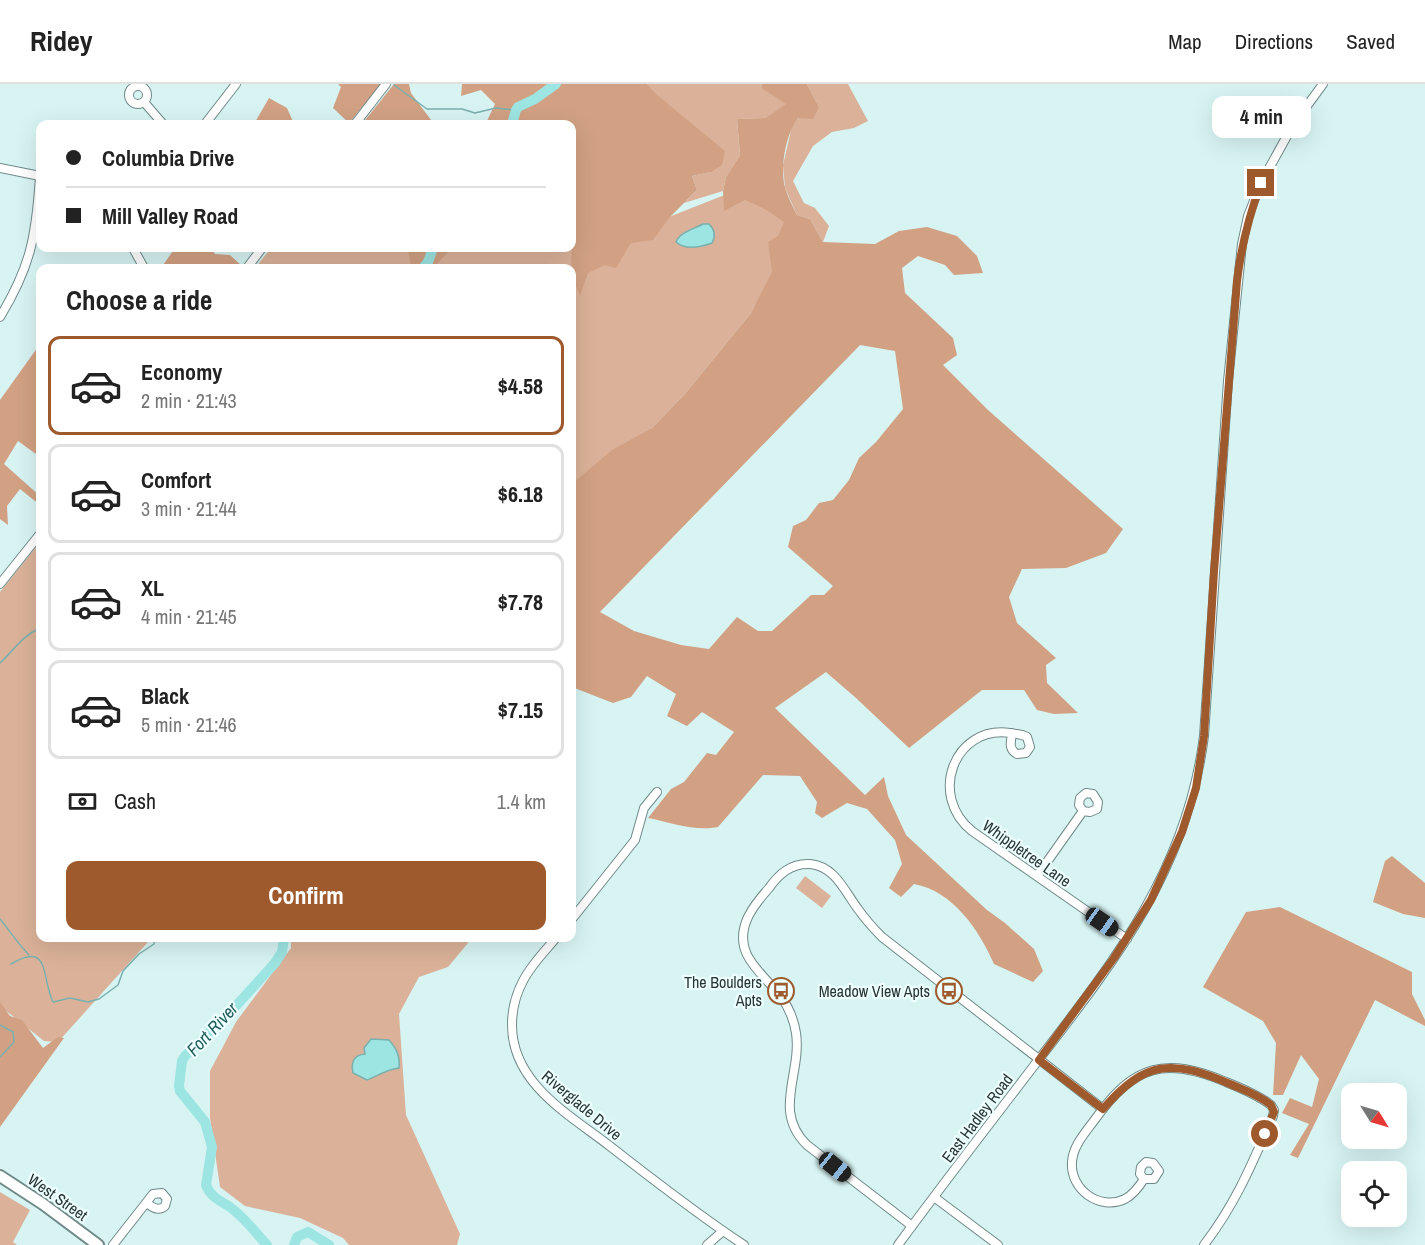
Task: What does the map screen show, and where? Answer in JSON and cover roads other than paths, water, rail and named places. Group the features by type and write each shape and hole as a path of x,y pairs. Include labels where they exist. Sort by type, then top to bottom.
{"main road":[{"name":"West Street","path":"0,1176 43,1204 98,1245"}],"street":[{"path":"208,120 236,84"},
{"path":"358,120 386,84"},
{"name":"East Hadley Road","path":"898,1245 1039,1060 1127,939 1158,886 1182,832 1196,788 1204,736 1228,381 1242,244 1248,216 1261,183 1293,125 1323,84"},
{"path":"144,102 160,120"},
{"path":"0,168 36,175"},
{"path":"0,317 27,267 36,226"},
{"path":"0,584 36,539"},
{"name":"Whippletree Lane","path":"1012,733 989,734 969,746 951,769 950,794 957,814 968,828 1127,939"},
{"path":"576,914 634,840 643,810 657,792"},
{"path":"1036,876 1083,811"},
{"path":"912,1226 807,1146 797,1134 791,1119 789,1102 798,1054 794,1025 782,998 750,962 744,945 744,927 747,919 779,876 787,869 811,864 822,867 838,880 864,917 882,937 1103,1109"},
{"name":"Riverglade Drive","path":"553,942 525,977 514,1006 512,1026 514,1042 518,1058 527,1075 536,1087 553,1102 649,1177 744,1245"},
{"path":"1144,1179 1131,1195 1112,1202 1104,1202 1084,1193 1076,1183 1072,1171 1074,1149 1121,1088 1135,1078 1155,1070 1174,1067 1191,1069 1248,1092 1272,1106 1273,1116 1243,1185 1224,1218 1204,1245"},
{"path":"934,1197 998,1245"},
{"path":"113,1245 146,1203"},
{"path":"707,1245 723,1231"}],"water":[{"path":"703,224 709,224 712,228 714,235 712,243 698,247 684,247 676,242 684,233"},
{"path":"371,1039 389,1040 397,1053 399,1068 367,1080 353,1073 352,1066 355,1058 365,1054 364,1048"}],"waterway":[{"name":"Fort River","path":"513,120 518,107 535,99 556,84"},
{"path":"394,85 427,109 462,109 475,113 496,108 516,110"},
{"name":"Fort River","path":"426,264 432,252"},
{"path":"0,663 23,639 36,630"},
{"path":"0,919 29,955"},
{"path":"11,964 33,956 39,959 42,965 53,1002 70,998 88,1002 99,999 118,985 123,971 154,942"},
{"name":"Fort River","path":"267,1245 240,1215 210,1193 206,1185 212,1147 205,1122 180,1091 179,1086 182,1061 185,1056 235,1007 275,963 282,952 283,942"},
{"path":"0,1025 13,1032 14,1042 0,1057"},
{"name":"Fort River","path":"294,1245 297,1237 308,1232 329,1245"}],"place":[{"name":"The Boulders Apts","path":"781,991"},
{"name":"Meadow View Apts","path":"949,991"}]}
